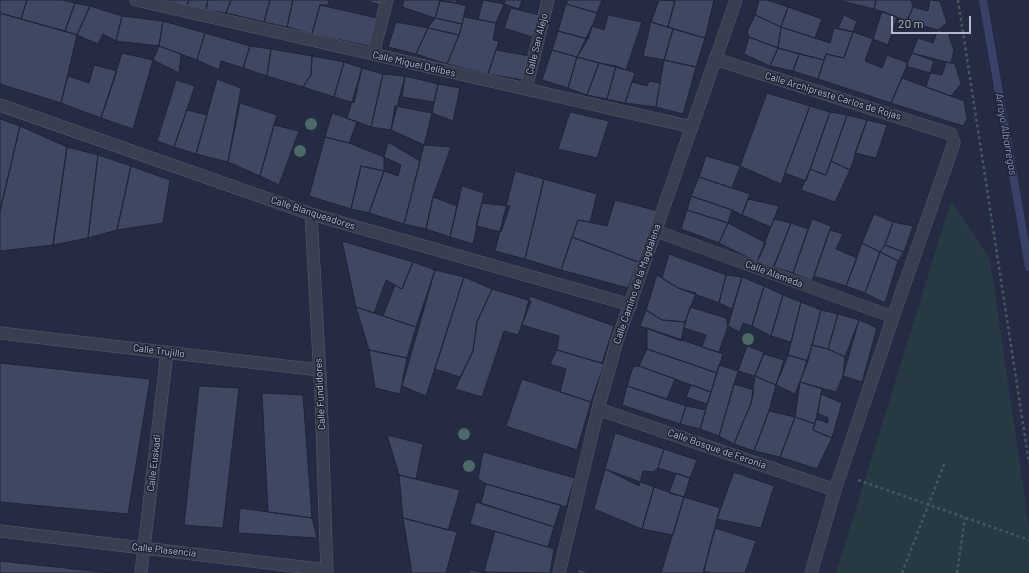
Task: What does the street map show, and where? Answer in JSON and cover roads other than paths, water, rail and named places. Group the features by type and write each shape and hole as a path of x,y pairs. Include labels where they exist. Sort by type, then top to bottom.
{"street":[{"name":"Calle Miguel Delibes","path":"136,0 692,127"},
{"path":"373,54 387,0"},
{"name":"Calle San Alejo","path":"526,89 548,0"},
{"name":"Calle Camino de la Magdalena","path":"559,573 598,409 617,341 631,305 736,0"},
{"name":"Calle Archipreste Carlos de Rojas","path":"715,59 951,134 954,143 892,317"},
{"name":"Calle Blanqueadores","path":"0,105 311,214 631,305"},
{"name":"Calle Fundidores","path":"311,214 327,571"},
{"name":"Calle Alameda","path":"656,231 892,317"},
{"path":"811,573 835,490 892,317"},
{"name":"Calle Trujillo","path":"0,333 319,370"},
{"name":"Calle Euskadi","path":"141,573 142,548 167,352"},
{"name":"Calle Bosque de Feronia","path":"598,409 835,490"},
{"name":"Calle Plasencia","path":"0,531 327,571"}],"waterway":[{"name":"Arroyo Albarregas","path":"983,0 1029,267"}]}
